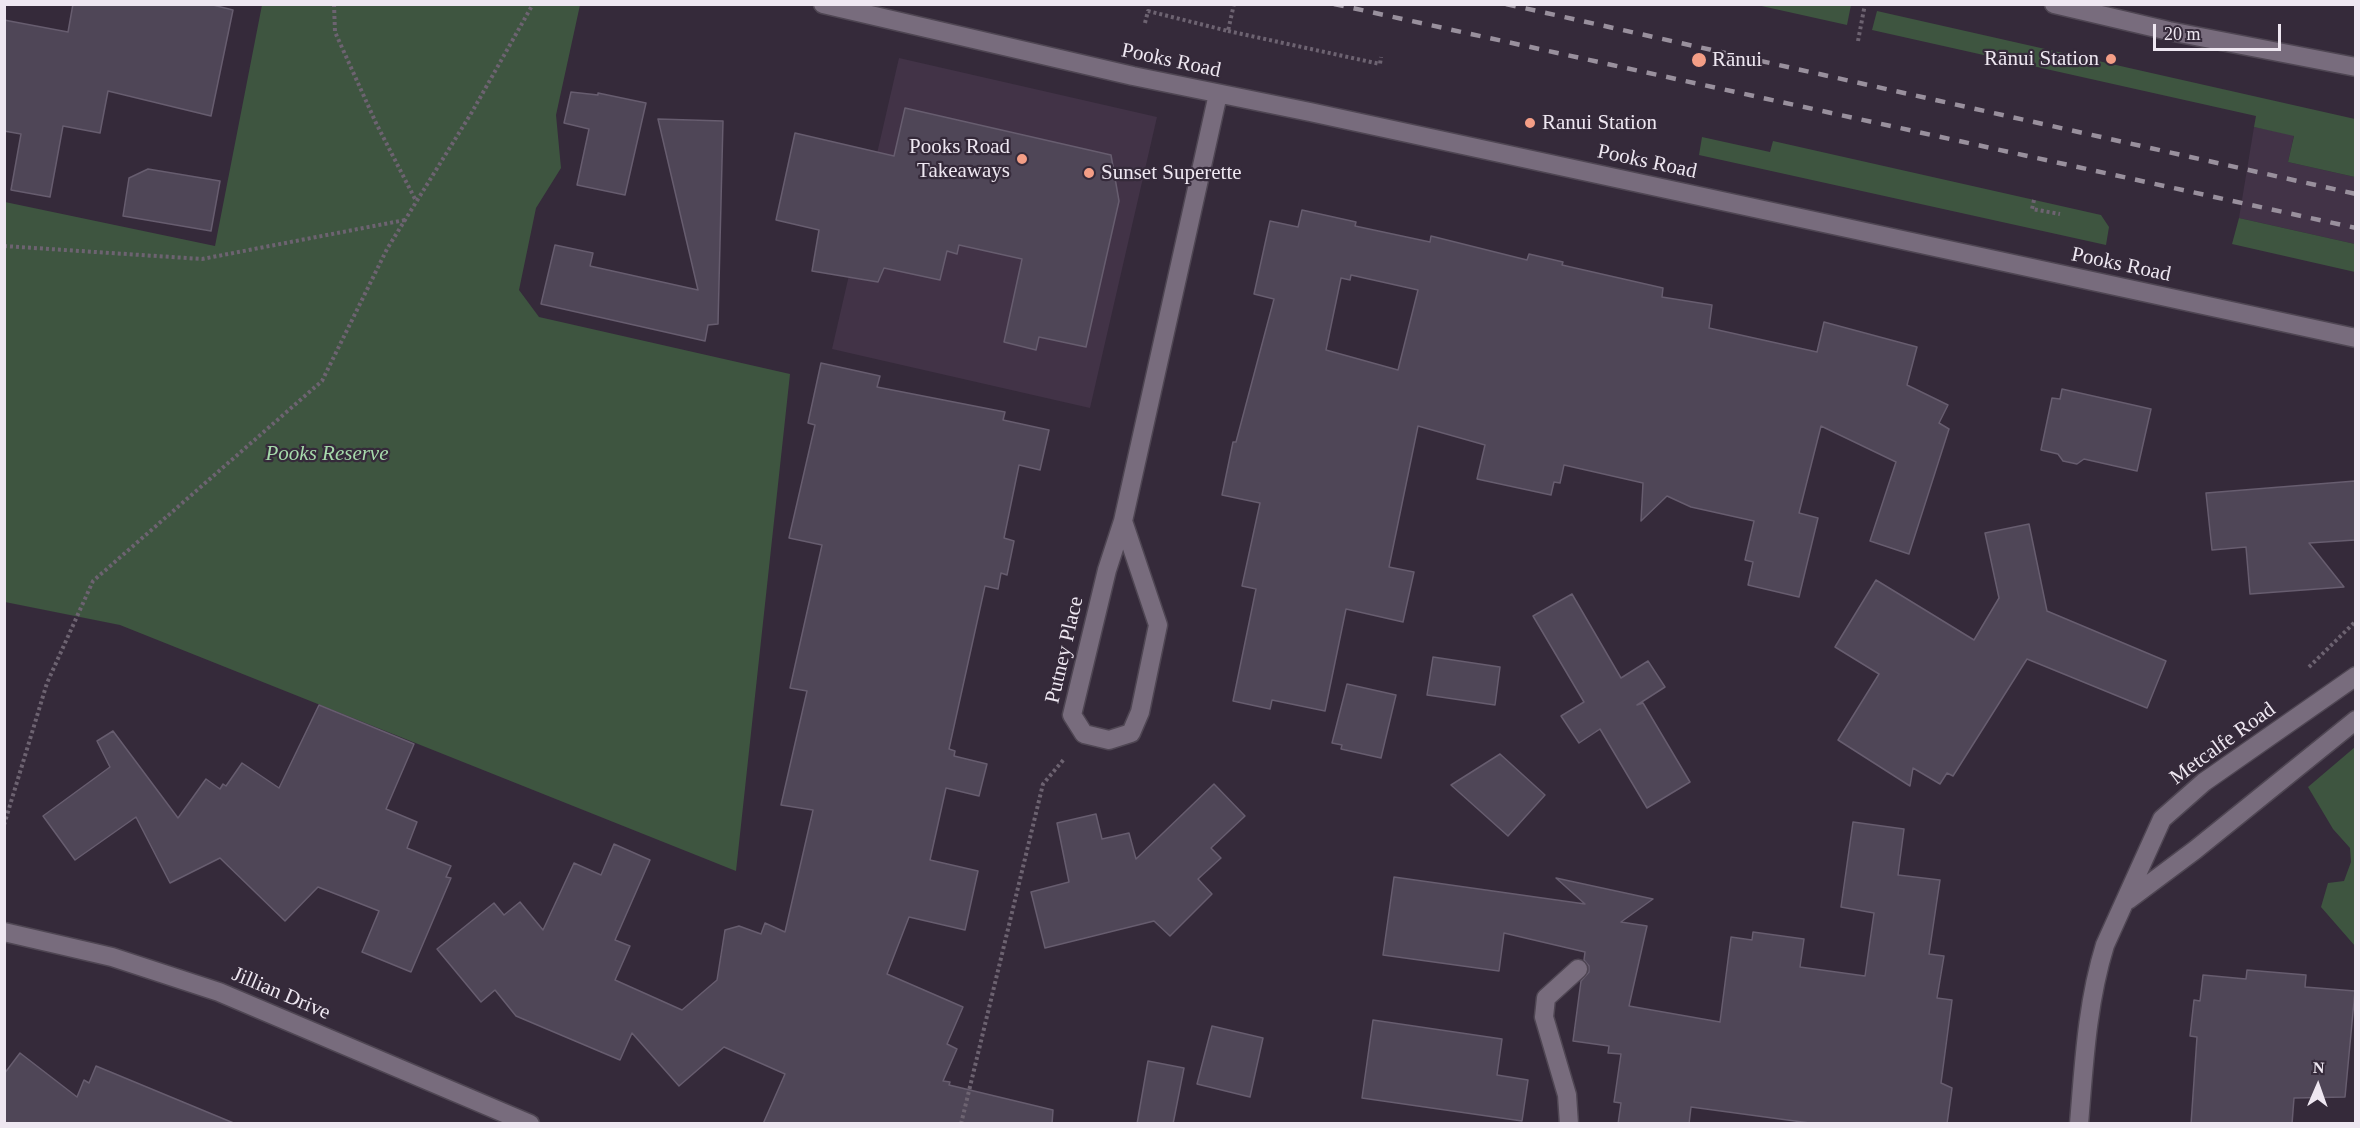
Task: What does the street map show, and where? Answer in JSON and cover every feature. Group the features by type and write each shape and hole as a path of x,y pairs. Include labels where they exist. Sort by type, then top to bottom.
{"street":[{"name":"Pooks Road","path":"823,4 1218,94 2355,338"},
{"path":"2054,4 2169,31 2355,67"},
{"name":"Putney Place","path":"1123,521 1158,625 1140,712 1131,733 1109,740 1084,734 1072,715 1107,570 1123,521 1218,94"},
{"name":"Metcalfe Road","path":"2079,1124 2089,1010 2096,976 2105,945 2162,819 2204,782 2355,676"},
{"name":"Metcalfe Road","path":"2126,901 2195,850 2355,720"},
{"name":"Jillian Drive","path":"4,932 112,957 219,992 530,1124"},
{"path":"1569,1124 1568,1095 1544,1017 1546,998 1578,969"}],"path":[{"path":"334,4 336,32 376,123 417,202"},
{"path":"4,825 47,683 93,581 322,381 387,249 533,4"},
{"path":"1228,31 1234,4"},
{"path":"1858,41 1864,4"},
{"path":"1145,23 1148,11 1380,64 1381,57"},
{"path":"2034,200 2032,209 2060,214"},
{"path":"4,246 202,259 406,220"},
{"path":"2326,652 2355,621"},
{"path":"962,1124 1043,784 1069,754"}],"shaded area":[{"path":"899,58 1157,117 1090,408 832,349"},
{"path":"2254,127 2294,135 2288,162 2355,177 2355,244 2239,218"}],"green space":[{"name":"Pooks Reserve","path":"262,5 580,5 556,115 561,168 536,208 519,290 539,317 790,374 736,871 120,625 5,602 5,202 215,246"},
{"path":"1757,5 1851,5 1847,25"},
{"path":"1877,11 2355,119 2355,177 2288,162 2294,136 2254,127 2256,116 1872,30"},
{"path":"1702,137 1770,152 1773,141 2101,215 2109,227 2106,245 1699,155"},
{"path":"2239,218 2355,244 2355,272 2232,244"},
{"path":"2355,747 2355,946 2321,907 2328,883 2344,881 2351,862 2350,848 2333,829 2308,787"}],"building":[{"path":"73,4 209,4 233,10 211,116 108,91 100,133 63,126 50,197 11,190 21,134 4,131 4,20 68,32"},
{"path":"571,92 598,95 598,93 646,103 625,195 577,185 589,129 564,123"},
{"path":"905,108 1111,155 1119,201 1086,347 1039,337 1036,350 1004,342 1022,259 959,245 957,254 947,251 940,280 884,268 878,282 812,271 819,230 776,220 795,133 894,156"},
{"path":"658,119 723,121 718,324 708,325 705,341 541,304 555,245 593,253 590,266 698,290"},
{"path":"148,169 220,181 211,231 123,216 129,178"},
{"path":"1302,210 1356,222 1355,226 1430,242 1431,236 1527,260 1529,254 1563,262 1562,265 1663,288 1662,297 1712,305 1709,328 1817,352 1824,322 1917,347 1907,385 1948,405 1939,423 1949,429 1909,554 1870,541 1896,462 1821,426 1799,513 1818,518 1799,597 1748,585 1753,562 1745,560 1754,521 1691,507 1667,496 1641,521 1643,483 1564,465 1560,483 1554,482 1551,495 1477,479 1485,445 1418,426 1389,567 1414,572 1403,622 1346,609 1325,711 1272,700 1270,709 1233,701 1256,589 1242,586 1260,503 1222,495 1233,442 1236,442 1274,299 1254,294 1270,221 1298,227","holes":["1351,275 1418,290 1398,370 1326,350 1341,278 1350,280"]},
{"path":"821,363 880,376 877,387 1005,412 1003,420 1049,430 1040,470 1019,465 1004,538 1014,541 1007,575 1001,573 998,589 985,586 949,749 955,751 954,756 987,764 979,796 946,788 930,860 978,871 965,930 909,917 887,974 963,1007 947,1044 957,1049 943,1081 950,1082 949,1085 1053,1110 1052,1124 763,1124 785,1074 724,1047 679,1086 632,1033 620,1060 516,1016 495,990 481,1002 437,949 494,903 504,915 520,902 543,930 574,863 601,875 614,844 650,860 615,940 630,946 615,980 682,1010 717,980 725,930 739,926 761,934 765,923 785,932 813,810 781,805 807,691 790,688 822,545 789,538 815,425 808,423"},
{"path":"2062,389 2151,409 2137,471 2084,459 2077,464 2063,461 2058,454 2041,450 2052,398 2060,399"},
{"path":"2355,481 2355,540 2309,543 2344,587 2250,594 2246,547 2212,550 2206,493"},
{"path":"2029,524 2047,611 2166,661 2147,708 2027,659 1953,776 1947,773 1940,784 1913,768 1910,786 1838,740 1879,674 1835,647 1876,580 1974,640 1999,598 1985,533"},
{"path":"1572,594 1621,678 1648,661 1665,687 1637,705 1643,703 1690,782 1647,808 1600,729 1579,743 1561,716 1584,702 1533,616"},
{"path":"1433,657 1500,667 1495,705 1427,695"},
{"path":"1347,684 1396,695 1381,758 1341,749 1342,745 1332,743"},
{"path":"319,705 414,744 386,809 417,822 407,848 451,866 446,877 451,878 411,972 362,952 379,911 318,887 285,921 220,858 170,883 136,817 75,860 43,816 110,767 97,741 113,731 178,818 206,779 220,789 223,784 226,786 242,763 279,788"},
{"path":"1500,754 1545,795 1508,836 1451,785"},
{"path":"1214,784 1245,816 1211,848 1221,858 1198,879 1212,894 1170,936 1154,921 1045,948 1031,892 1069,882 1057,823 1096,814 1102,839 1129,833 1136,859"},
{"path":"1853,822 1904,829 1898,875 1940,880 1929,954 1944,956 1937,998 1952,1000 1941,1083 1952,1088 1947,1124 1817,1124 1691,1107 1689,1124 1618,1124 1621,1103 1614,1102 1621,1054 1608,1053 1609,1046 1573,1041 1581,981 1589,972 1589,966 1584,960 1585,952 1504,933 1499,971 1383,955 1394,877 1585,904 1556,878 1653,899 1621,922 1647,926 1629,1006 1720,1022 1731,937 1752,940 1753,932 1804,939 1800,967 1865,976 1874,913 1841,907"},
{"path":"2247,970 2306,975 2305,987 2355,991 2345,1097 2294,1098 2292,1124 2191,1124 2197,1037 2190,1036 2194,1000 2200,1001 2203,975 2246,979"},
{"path":"1373,1020 1502,1039 1497,1075 1528,1080 1522,1121 1362,1098"},
{"path":"1212,1026 1263,1038 1250,1097 1197,1084"},
{"path":"20,1053 77,1097 84,1080 89,1083 96,1066 236,1124 4,1124 4,1074"},
{"path":"1148,1061 1184,1068 1173,1124 1137,1124"}],"railway":[{"path":"1334,4 2356,228"},
{"path":"1506,4 2356,194"}],"place":[{"name":"Rānui Station","path":"2111,59"},
{"name":"Rānui","path":"1699,60"},
{"name":"Ranui Station","path":"1530,123"},
{"name":"Pooks Road Takeaways","path":"1022,159"},
{"name":"Sunset Superette","path":"1089,173"}]}
